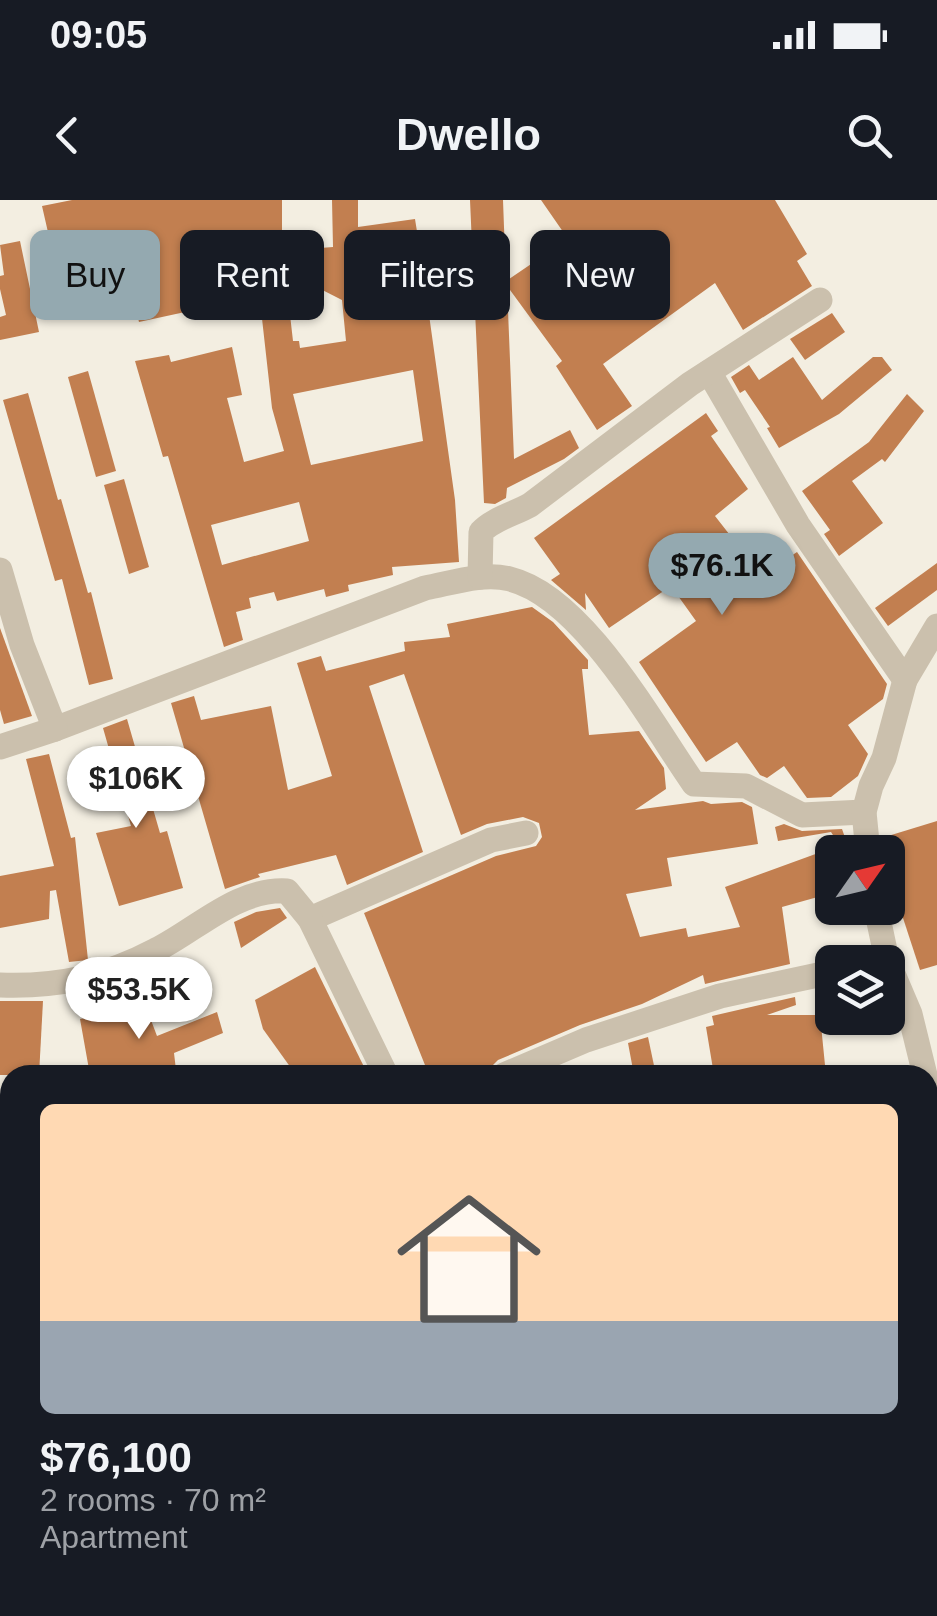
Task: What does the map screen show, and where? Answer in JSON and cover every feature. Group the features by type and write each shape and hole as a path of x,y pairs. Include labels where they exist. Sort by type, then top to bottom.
{"street":[{"path":"480,577 481,532 490,522 530,505 709,372 820,300"},
{"path":"709,372 798,524 905,680"},
{"path":"0,570 22,644 56,729"},
{"path":"0,748 426,588 480,577 510,579 551,599 590,636 694,784 746,786 802,815 864,812"},
{"path":"866,835 864,812 884,758 905,680 937,626"},
{"path":"310,919 491,840 526,833"},
{"path":"0,985 75,982 160,948 217,912 268,890 287,891 310,919 381,1065"},
{"path":"527,1065 586,1040 720,996 815,976"},
{"path":"905,1005 923,1065"}],"building":[{"path":"72,200 282,200 282,230 180,230 180,313 160,317 160,230 47,230 42,206"},
{"path":"332,200 358,200 358,227 415,219 417,230 344,230 344,320 430,320 455,500 459,562 392,567 393,575 348,585 349,591 326,597 324,589 277,601 274,592 249,598 251,608 236,612 243,640 224,647 168,456 163,457 135,361 169,355 171,362 232,347 242,395 227,398 244,462 284,451 272,408 262,320 291,320 293,341 299,341 300,348 346,341 342,300 324,291 324,248 333,247","holes":["413,370 423,441 311,465 293,394","299,502 309,541 222,565 211,525"]},
{"path":"470,200 503,200 504,230 471,230"},
{"path":"541,200 775,200 807,254 797,261 812,286 743,330 715,283 670,316 670,230 562,230"},
{"path":"20,241 30,289 30,320 36,320 39,332 0,340 0,317 6,315 0,289 0,276 4,275 0,245"},
{"path":"530,265 530,317 510,290 510,278"},
{"path":"832,313 845,332 805,360 790,339"},
{"path":"475,320 508,320 514,459 570,430 579,448 507,488 506,498 495,504 484,503"},
{"path":"532,320 664,320 603,364 632,406 597,430 556,366 562,361"},
{"path":"793,357 822,400 873,357 882,357 892,370 839,414 779,448 745,390 740,393 731,377 749,365 759,380"},
{"path":"88,371 116,471 96,477 68,377"},
{"path":"28,393 58,500 61,499 88,593 91,592 113,679 89,685 62,579 55,581 3,400"},
{"path":"907,394 924,411 885,462 882,459 852,481 883,523 839,556 824,534 830,530 802,491 869,442"},
{"path":"706,413 718,431 711,436 748,489 715,516 733,539 715,556 739,591 797,552 887,684 883,699 848,725 868,754 858,776 831,797 807,798 784,766 767,778 760,775 737,742 706,762 639,662 696,621 671,586 609,628 585,593 586,610 551,580 560,574 534,538"},
{"path":"124,479 149,567 129,574 104,485"},
{"path":"937,563 937,590 888,626 875,608"},
{"path":"532,607 553,622 588,660 588,669 582,669 589,735 639,731 664,768 666,789 635,810 703,801 742,802 752,807 758,844 667,858 672,886 626,894 640,937 686,928 688,937 740,927 725,887 815,854 815,898 782,907 790,964 705,984 703,975 493,1065 425,1065 364,913 496,856 536,846 542,837 539,823 523,817 487,824 461,835 404,674 369,686 423,852 347,885 336,855 258,874 260,877 225,889 171,703 194,696 201,720 271,706 288,790 332,776 297,663 321,656 326,671 405,651 404,642 450,637 447,624"},
{"path":"0,628 32,716 4,724 0,710"},
{"path":"127,719 160,833 167,831 183,888 119,906 96,833 131,826 103,728"},
{"path":"49,754 71,838 75,837 88,960 69,962 56,890 50,891 49,919 0,928 0,876 54,866 26,759"},
{"path":"937,821 937,965 920,970 905,924 905,835 891,835"},
{"path":"784,824 802,831 842,829 844,835 831,832 778,841 775,827"},
{"path":"280,908 287,918 241,948 234,922 256,912"},
{"path":"315,967 363,1065 289,1065 263,1029 255,1000"},
{"path":"795,997 796,1005 767,1015 815,1015 815,1035 822,1035 825,1065 712,1065 706,1027 714,1025 712,1016"},
{"path":"143,999 157,1036 217,1012 223,1033 174,1053 175,1065 88,1065 80,1019 126,1011 124,1006"},
{"path":"0,1001 43,1001 40,1065 0,1065"},
{"path":"648,1037 654,1065 632,1065 628,1043"}]}
